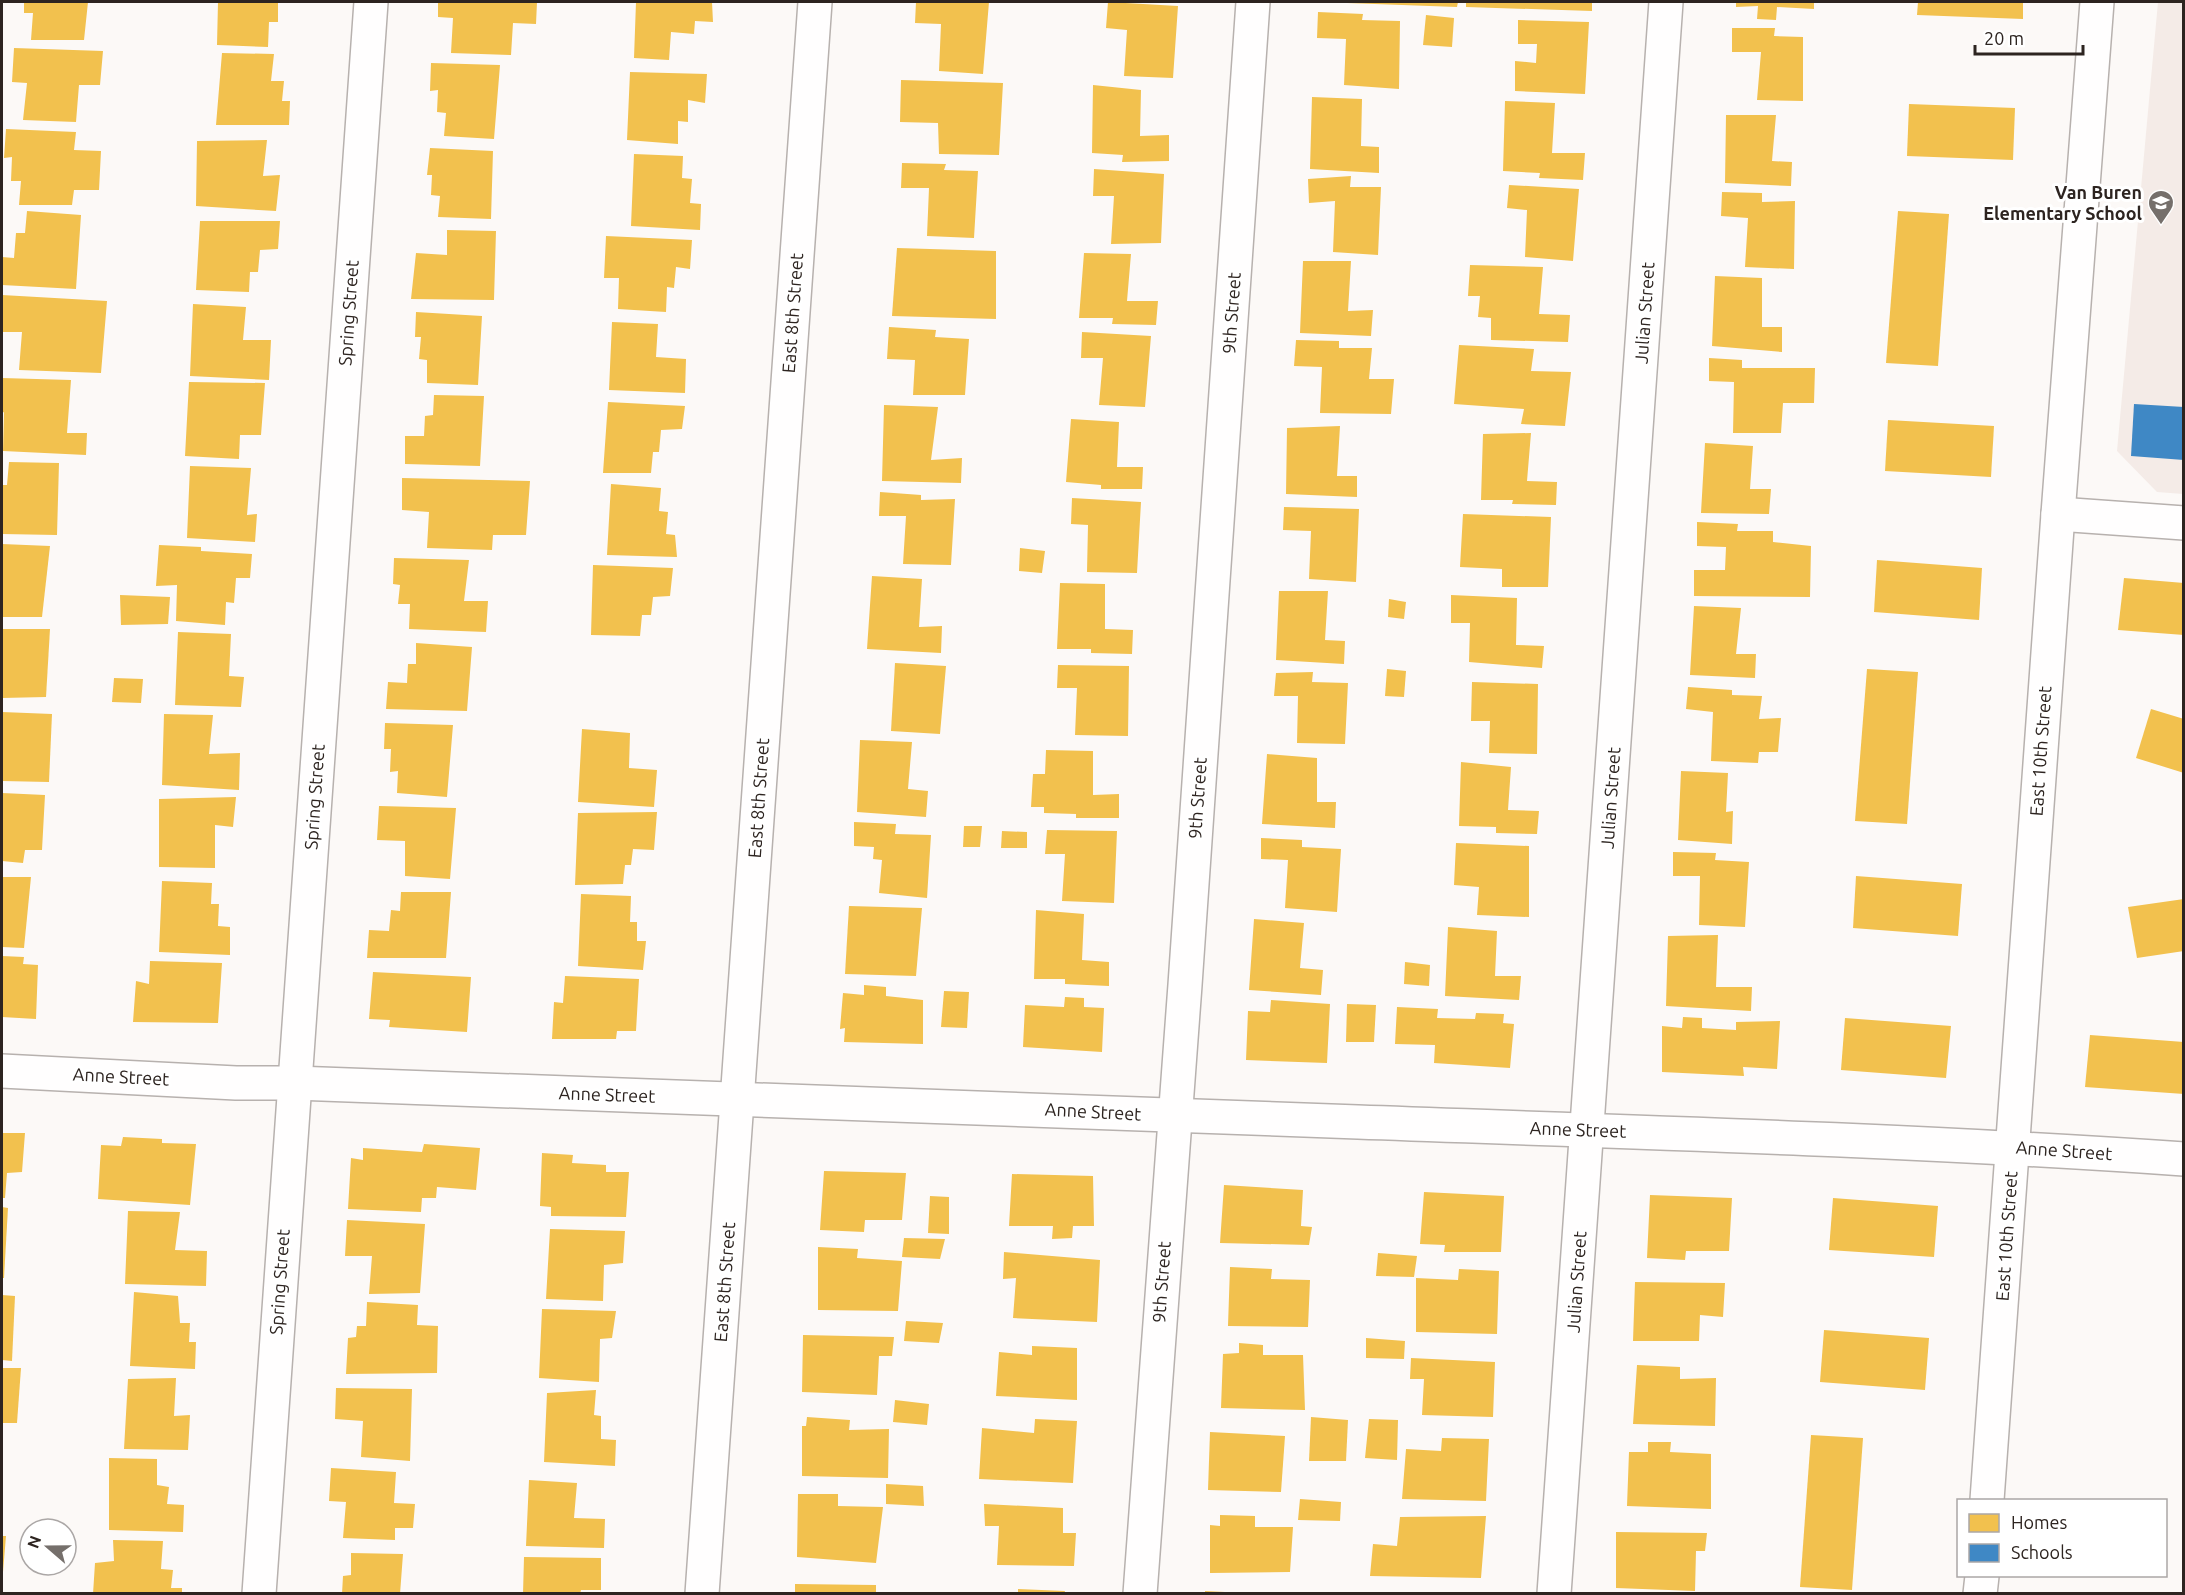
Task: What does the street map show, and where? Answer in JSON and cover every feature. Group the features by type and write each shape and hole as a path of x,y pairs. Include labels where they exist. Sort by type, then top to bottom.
{"street":[{"name":"Spring Street","path":"259,1593 371,2"},
{"name":"East 8th Street","path":"702,1593 815,2"},
{"name":"9th Street","path":"1140,1593 1186,973 1253,2"},
{"name":"Julian Street","path":"1554,1593 1666,2"},
{"name":"East 10th Street","path":"1987,1499 2097,2"},
{"path":"2058,514 2184,523"},
{"name":"Anne Street","path":"2,1071 236,1083 294,1083 993,1107 1587,1130 2013,1148 2184,1159"},
{"path":"1980,1593 1982,1577"}],"shaded area":[{"name":"Van Buren Elementary School","path":"2158,2 2183,2 2183,494 2157,492 2117,451"}],"building: Homes":[{"path":"24,2 88,2 84,40 31,40 33,13 24,13"},
{"path":"218,2 278,2 278,22 269,22 268,47 217,45"},
{"path":"438,2 537,2 536,24 513,23 511,55 451,53 453,18 438,17"},
{"path":"636,2 712,2 713,22 695,21 694,34 671,32 669,60 634,58"},
{"path":"916,2 989,2 983,74 939,71 941,24 915,23"},
{"path":"1108,2 1178,6 1173,78 1124,76 1127,30 1106,28"},
{"path":"1347,2 1458,2 1457,7"},
{"path":"1466,2 1592,2 1592,11 1466,7"},
{"path":"1736,2 1814,2 1814,9 1777,7 1776,20 1757,19 1758,6 1736,7"},
{"path":"1918,2 2023,2 2023,19 1917,15"},
{"path":"1318,12 1363,14 1362,20 1400,21 1399,89 1344,85 1346,39 1317,38"},
{"path":"1426,15 1454,18 1452,47 1423,45"},
{"path":"1518,20 1589,22 1585,94 1515,91 1515,61 1536,63 1537,44 1518,44"},
{"path":"1732,28 1775,28 1774,36 1803,37 1803,101 1757,100 1761,52 1732,52"},
{"path":"14,48 103,51 100,85 79,85 76,122 23,120 27,83 12,82"},
{"path":"222,53 274,54 271,81 284,81 282,101 290,101 289,125 216,125"},
{"path":"431,63 500,65 494,139 444,136 446,113 437,112 438,90 430,91"},
{"path":"630,72 707,74 705,103 688,100 688,122 678,121 678,144 627,140"},
{"path":"901,80 1003,83 999,155 939,154 938,123 900,122"},
{"path":"1093,85 1141,90 1140,136 1169,135 1169,161 1122,162 1123,155 1092,153"},
{"path":"1312,97 1362,99 1361,146 1379,147 1379,173 1310,169"},
{"path":"1505,101 1555,103 1552,153 1585,153 1583,180 1539,178 1540,173 1503,171"},
{"path":"1909,104 2015,108 2013,160 1907,156"},
{"path":"1726,115 1776,115 1772,161 1792,162 1791,186 1725,183"},
{"path":"6,129 76,132 74,150 101,151 99,190 74,190 72,205 19,205 21,181 11,181 12,157 4,158"},
{"path":"267,140 263,176 280,175 276,211 196,206 197,141"},
{"path":"430,148 493,151 491,219 438,217 440,196 431,195 432,175 427,175"},
{"path":"634,154 683,156 682,178 692,179 690,203 701,204 700,230 631,226"},
{"path":"902,163 946,164 944,170 978,171 974,238 927,236 929,188 901,188"},
{"path":"1094,169 1164,174 1161,243 1111,244 1114,196 1093,196"},
{"path":"1351,176 1350,187 1381,187 1378,255 1333,252 1335,201 1309,203 1308,179"},
{"path":"1509,185 1579,189 1573,261 1525,257 1527,210 1507,208"},
{"path":"1722,192 1762,193 1762,202 1795,201 1794,269 1745,267 1748,218 1721,216"},
{"path":"27,211 81,215 76,289 2,285 2,257 14,258 16,233 25,233"},
{"path":"1898,211 1949,214 1938,366 1886,363"},
{"path":"200,221 280,221 278,249 260,250 258,272 250,272 249,292 196,290"},
{"path":"447,230 496,231 494,300 411,299 416,253 447,255"},
{"path":"606,236 692,240 690,269 676,267 674,288 667,287 666,312 618,309 619,278 604,278"},
{"path":"897,248 996,251 996,319 892,316"},
{"path":"1084,253 1131,254 1127,301 1158,301 1156,325 1112,324 1113,318 1079,318"},
{"path":"1303,261 1351,261 1348,311 1373,310 1371,336 1300,333"},
{"path":"1470,265 1543,267 1539,314 1570,315 1568,342 1491,340 1491,318 1478,317 1480,296 1468,296"},
{"path":"1715,276 1762,278 1762,327 1782,327 1782,352 1712,346"},
{"path":"2,295 107,301 101,373 19,370 22,332 2,332"},
{"path":"193,304 246,307 243,340 271,340 269,380 190,376"},
{"path":"416,312 482,316 478,385 427,383 427,360 419,359 421,337 415,337"},
{"path":"612,322 658,324 656,357 686,359 685,393 609,390"},
{"path":"889,327 936,330 935,337 969,339 965,395 913,395 915,360 887,359"},
{"path":"1082,332 1151,336 1145,407 1099,405 1103,358 1081,358"},
{"path":"1296,340 1339,341 1339,348 1372,348 1369,379 1394,379 1391,414 1320,413 1322,367 1294,366"},
{"path":"1459,345 1534,349 1531,371 1571,372 1565,426 1521,424 1524,409 1454,404"},
{"path":"1709,358 1742,360 1742,368 1815,368 1814,403 1783,403 1781,433 1733,433 1734,382 1709,381"},
{"path":"2,378 71,380 67,433 87,433 86,455 3,451"},
{"path":"189,382 265,383 261,435 240,435 239,459 185,456"},
{"path":"434,395 484,396 480,466 405,464 405,436 424,436 425,416 433,415"},
{"path":"608,402 685,406 682,429 661,430 659,452 653,452 651,473 603,473"},
{"path":"884,405 938,407 931,460 962,458 961,483 882,481"},
{"path":"1071,419 1119,422 1117,467 1143,467 1142,489 1101,489 1101,485 1066,482"},
{"path":"1888,420 1994,426 1991,477 1885,471"},
{"path":"1340,426 1337,476 1357,476 1357,497 1286,494 1287,428"},
{"path":"1531,433 1527,481 1557,482 1556,505 1512,504 1513,500 1481,500 1483,434"},
{"path":"1705,443 1753,446 1750,489 1771,489 1769,514 1701,513"},
{"path":"9,462 59,463 57,535 2,534 2,485 7,485"},
{"path":"190,466 251,468 247,515 257,514 255,542 187,538"},
{"path":"402,478 530,481 526,535 493,535 492,550 427,548 429,512 402,510"},
{"path":"611,484 661,488 659,511 668,512 666,534 675,535 677,557 607,555"},
{"path":"880,492 921,495 921,500 955,499 951,565 903,564 906,516 879,516"},
{"path":"1072,498 1141,502 1137,573 1087,572 1088,525 1071,524"},
{"path":"1284,507 1359,509 1356,582 1309,579 1311,531 1283,530"},
{"path":"1463,514 1551,517 1548,587 1502,587 1502,569 1460,567"},
{"path":"1697,522 1738,524 1737,531 1773,531 1773,542 1811,546 1810,597 1694,596 1694,570 1725,570 1726,547 1697,546"},
{"path":"2,544 50,546 42,617 2,617"},
{"path":"159,545 201,547 201,551 252,554 250,578 236,578 234,603 226,602 225,625 176,621 177,585 156,586"},
{"path":"1020,548 1045,551 1042,573 1019,571"},
{"path":"394,558 469,560 464,601 488,601 486,632 409,629 410,604 398,604 400,585 393,584"},
{"path":"1877,560 1982,568 1979,620 1874,612"},
{"path":"593,565 673,568 670,596 653,597 651,615 642,615 640,636 591,635"},
{"path":"872,576 922,579 919,627 942,626 941,653 867,649"},
{"path":"2124,578 2184,583 2184,635 2118,630"},
{"path":"1060,583 1105,584 1105,629 1133,630 1132,654 1091,653 1091,649 1057,649"},
{"path":"1279,591 1328,591 1325,640 1345,641 1344,664 1276,660"},
{"path":"120,595 170,597 168,624 121,625"},
{"path":"1451,595 1517,598 1516,645 1544,646 1542,668 1469,662 1470,623 1451,623"},
{"path":"1389,599 1406,602 1404,619 1388,617"},
{"path":"1694,606 1741,608 1736,654 1756,654 1755,678 1690,675"},
{"path":"2,629 50,629 46,697 2,698"},
{"path":"178,632 231,634 229,676 244,677 241,707 175,705"},
{"path":"416,643 472,647 467,711 386,709 388,682 407,683 408,664 416,664"},
{"path":"895,663 946,666 940,734 891,731"},
{"path":"1058,665 1129,666 1128,736 1075,735 1077,688 1057,688"},
{"path":"1387,669 1406,671 1404,697 1385,696"},
{"path":"1867,669 1918,672 1907,824 1855,821"},
{"path":"1313,672 1312,682 1348,683 1345,744 1297,743 1298,696 1274,696 1276,673"},
{"path":"114,678 143,679 141,703 112,702"},
{"path":"1472,682 1538,684 1537,754 1489,753 1490,721 1471,721"},
{"path":"1688,687 1732,690 1732,695 1762,696 1759,719 1781,718 1778,752 1759,752 1758,763 1711,761 1713,712 1686,709"},
{"path":"2151,709 2184,719 2184,773 2136,758"},
{"path":"2,712 52,714 49,782 2,781"},
{"path":"164,714 213,715 209,754 240,753 239,790 162,785"},
{"path":"385,723 453,725 447,797 397,793 398,771 390,772 391,749 384,749"},
{"path":"582,729 630,733 629,768 657,770 654,807 578,802"},
{"path":"860,740 912,742 908,789 928,791 926,817 857,812"},
{"path":"1046,750 1093,751 1093,795 1119,794 1119,818 1076,818 1076,814 1044,813 1044,807 1031,807 1033,774 1045,774"},
{"path":"1267,754 1317,758 1317,802 1336,802 1335,828 1262,824"},
{"path":"1461,762 1511,767 1508,810 1539,811 1537,834 1496,833 1496,827 1459,826"},
{"path":"1681,771 1728,773 1726,812 1733,811 1732,844 1678,840"},
{"path":"2,793 45,795 42,850 25,850 23,863 2,861"},
{"path":"236,797 233,827 215,825 215,868 159,867 159,799"},
{"path":"379,806 456,808 450,879 405,876 405,841 377,840"},
{"path":"657,812 654,850 633,849 631,865 625,865 623,884 575,885 578,813"},
{"path":"854,822 896,824 895,834 931,835 927,898 879,893 882,860 873,859 874,847 854,846"},
{"path":"964,826 982,826 980,847 963,847"},
{"path":"1047,830 1117,831 1114,903 1062,901 1065,854 1045,854"},
{"path":"1002,831 1027,832 1027,848 1001,848"},
{"path":"1261,838 1302,840 1302,847 1341,849 1337,912 1285,908 1288,860 1261,859"},
{"path":"1456,843 1529,846 1529,917 1477,915 1479,887 1454,885"},
{"path":"1673,852 1716,853 1715,860 1749,862 1745,927 1699,925 1700,876 1673,876"},
{"path":"1856,876 1962,884 1958,936 1853,928"},
{"path":"2,877 31,877 24,948 2,947"},
{"path":"162,881 212,883 211,904 219,904 218,926 230,927 230,955 159,952"},
{"path":"401,892 451,892 446,958 367,958 369,930 389,931 391,910 400,911"},
{"path":"581,894 631,896 630,922 637,922 637,941 646,941 643,970 578,966"},
{"path":"2184,899 2184,951 2137,958 2128,907"},
{"path":"849,906 922,908 916,976 845,974"},
{"path":"1036,910 1084,914 1082,960 1109,962 1109,986 1065,984 1065,979 1034,979"},
{"path":"1254,919 1304,923 1300,968 1323,970 1321,995 1249,990"},
{"path":"1448,927 1497,931 1495,976 1521,976 1519,1000 1445,996"},
{"path":"1718,935 1716,987 1752,987 1751,1011 1666,1006 1668,936"},
{"path":"2,956 24,957 23,964 38,965 36,1019 2,1017"},
{"path":"150,961 222,963 218,1023 133,1022 136,981 149,984"},
{"path":"1405,962 1430,965 1429,986 1404,984"},
{"path":"373,972 471,977 467,1032 389,1027 390,1020 369,1019"},
{"path":"565,976 639,979 636,1031 617,1031 616,1039 552,1039 554,1002 563,1003"},
{"path":"864,985 886,987 886,996 923,1000 923,1044 844,1042 845,1028 840,1029 843,993 864,995"},
{"path":"944,991 969,992 967,1028 941,1027"},
{"path":"1065,997 1084,998 1084,1007 1104,1008 1102,1052 1023,1047 1025,1005 1064,1007"},
{"path":"1271,1000 1330,1004 1327,1063 1246,1060 1248,1011 1270,1012"},
{"path":"1347,1004 1376,1005 1374,1042 1346,1042"},
{"path":"1397,1007 1438,1009 1437,1018 1475,1019 1476,1013 1504,1014 1503,1023 1514,1024 1510,1068 1434,1063 1435,1045 1395,1044"},
{"path":"1683,1017 1702,1018 1702,1028 1736,1030 1736,1022 1780,1021 1777,1069 1743,1067 1744,1076 1662,1072 1662,1026 1682,1028"},
{"path":"1845,1018 1951,1026 1946,1078 1841,1070"},
{"path":"2090,1035 2184,1042 2184,1094 2085,1087"},
{"path":"2,1133 25,1133 22,1172 7,1173 5,1198 2,1198"},
{"path":"123,1137 162,1139 162,1143 196,1144 190,1205 98,1199 101,1145 121,1146"},
{"path":"424,1144 480,1148 476,1190 437,1187 436,1198 422,1198 421,1212 348,1209 351,1158 363,1160 363,1148 422,1152"},
{"path":"542,1153 573,1155 572,1163 606,1165 606,1172 629,1172 626,1217 551,1216 551,1207 540,1206"},
{"path":"824,1171 906,1173 902,1220 865,1220 864,1232 820,1230"},
{"path":"1012,1174 1093,1176 1094,1226 1073,1226 1072,1238 1052,1239 1053,1226 1009,1226"},
{"path":"1224,1185 1303,1190 1301,1226 1312,1227 1309,1245 1220,1243"},
{"path":"1424,1192 1504,1196 1501,1252 1444,1252 1445,1245 1420,1244"},
{"path":"1650,1195 1732,1198 1729,1251 1686,1251 1685,1260 1647,1258"},
{"path":"930,1196 949,1197 949,1234 928,1233"},
{"path":"1833,1198 1938,1206 1934,1257 1829,1250"},
{"path":"2,1207 8,1208 4,1278 2,1278"},
{"path":"128,1211 180,1212 175,1250 207,1251 206,1286 125,1284"},
{"path":"347,1220 425,1224 420,1293 369,1294 372,1256 345,1256"},
{"path":"550,1229 625,1231 623,1263 604,1265 603,1301 546,1299"},
{"path":"904,1238 945,1239 940,1259 902,1257"},
{"path":"818,1247 858,1249 857,1258 902,1261 898,1311 818,1310"},
{"path":"1004,1252 1100,1260 1097,1322 1013,1318 1016,1278 1003,1279"},
{"path":"1378,1253 1417,1256 1414,1277 1376,1276"},
{"path":"1230,1267 1272,1269 1271,1279 1310,1280 1308,1327 1228,1326"},
{"path":"1459,1269 1499,1271 1497,1334 1416,1332 1416,1278 1458,1280"},
{"path":"1635,1282 1725,1283 1723,1317 1700,1315 1699,1341 1633,1341"},
{"path":"134,1292 178,1296 180,1323 190,1323 189,1342 196,1342 195,1369 130,1366"},
{"path":"2,1295 15,1296 12,1361 2,1360"},
{"path":"367,1302 418,1305 417,1325 438,1326 437,1373 346,1374 348,1338 356,1337 357,1326 366,1326"},
{"path":"542,1309 616,1311 612,1338 600,1339 599,1382 539,1378"},
{"path":"906,1321 943,1323 939,1343 904,1341"},
{"path":"1824,1330 1929,1338 1925,1390 1820,1382"},
{"path":"803,1335 894,1337 892,1356 879,1356 877,1395 802,1392"},
{"path":"1366,1338 1405,1341 1404,1359 1366,1358"},
{"path":"1239,1343 1263,1345 1263,1355 1303,1355 1305,1410 1221,1408 1223,1354 1239,1353"},
{"path":"1032,1346 1077,1348 1077,1400 996,1396 999,1352 1032,1355"},
{"path":"1411,1358 1495,1362 1493,1417 1422,1415 1424,1379 1410,1379"},
{"path":"1637,1365 1680,1367 1680,1379 1716,1378 1715,1426 1633,1424"},
{"path":"2,1368 21,1368 17,1423 2,1423"},
{"path":"176,1378 174,1416 190,1415 188,1450 124,1449 128,1379"},
{"path":"336,1388 412,1389 410,1461 361,1457 363,1421 335,1419"},
{"path":"596,1390 594,1415 601,1416 601,1439 616,1440 615,1466 544,1462 547,1393"},
{"path":"895,1400 929,1404 927,1425 893,1422"},
{"path":"807,1417 850,1420 849,1430 889,1429 888,1478 802,1476 802,1426 806,1426"},
{"path":"1311,1417 1348,1420 1346,1461 1309,1461"},
{"path":"1035,1419 1077,1421 1073,1483 979,1479 982,1428 1034,1433"},
{"path":"1369,1419 1398,1420 1397,1460 1365,1458"},
{"path":"1210,1432 1285,1436 1281,1492 1208,1490"},
{"path":"1811,1435 1863,1438 1852,1590 1800,1587"},
{"path":"1442,1438 1489,1439 1486,1501 1402,1499 1406,1449 1441,1451"},
{"path":"1648,1442 1671,1442 1670,1452 1711,1454 1711,1509 1627,1506 1629,1452 1648,1452"},
{"path":"109,1458 157,1459 157,1485 169,1487 167,1504 184,1505 183,1532 109,1530"},
{"path":"331,1468 396,1472 394,1503 415,1504 413,1528 395,1528 395,1540 343,1538 346,1502 329,1501"},
{"path":"529,1480 577,1483 574,1518 605,1519 604,1548 526,1546"},
{"path":"886,1484 923,1486 924,1506 886,1504"},
{"path":"798,1494 838,1494 838,1506 883,1507 876,1563 797,1557"},
{"path":"1300,1499 1341,1502 1340,1521 1298,1520"},
{"path":"984,1504 1063,1508 1063,1533 1076,1533 1074,1566 997,1565 999,1526 985,1526"},
{"path":"1220,1515 1255,1516 1255,1527 1293,1527 1290,1572 1210,1573 1210,1525 1220,1526"},
{"path":"1486,1516 1481,1578 1370,1576 1373,1544 1397,1546 1400,1517"},
{"path":"1616,1532 1707,1533 1705,1551 1696,1551 1695,1591 1616,1588"},
{"path":"2,1536 6,1536 3,1572 2,1572"},
{"path":"113,1540 163,1541 161,1569 173,1570 171,1588 182,1588 182,1594 93,1594 95,1563 114,1561"},
{"path":"351,1553 403,1554 400,1594 342,1594 343,1576 351,1575"},
{"path":"524,1557 601,1558 601,1590 581,1590 580,1594 523,1594"},
{"path":"795,1584 876,1585 876,1594 795,1594"},
{"path":"1018,1589 1065,1591 1064,1594 1018,1594"},
{"path":"1205,1591 1225,1592 1225,1594 1205,1594"}],"building: Schools":[{"path":"2134,404 2184,407 2184,460 2131,456"}],"place":[{"name":"Van Buren Elementary School","path":"2161,226"}]}
